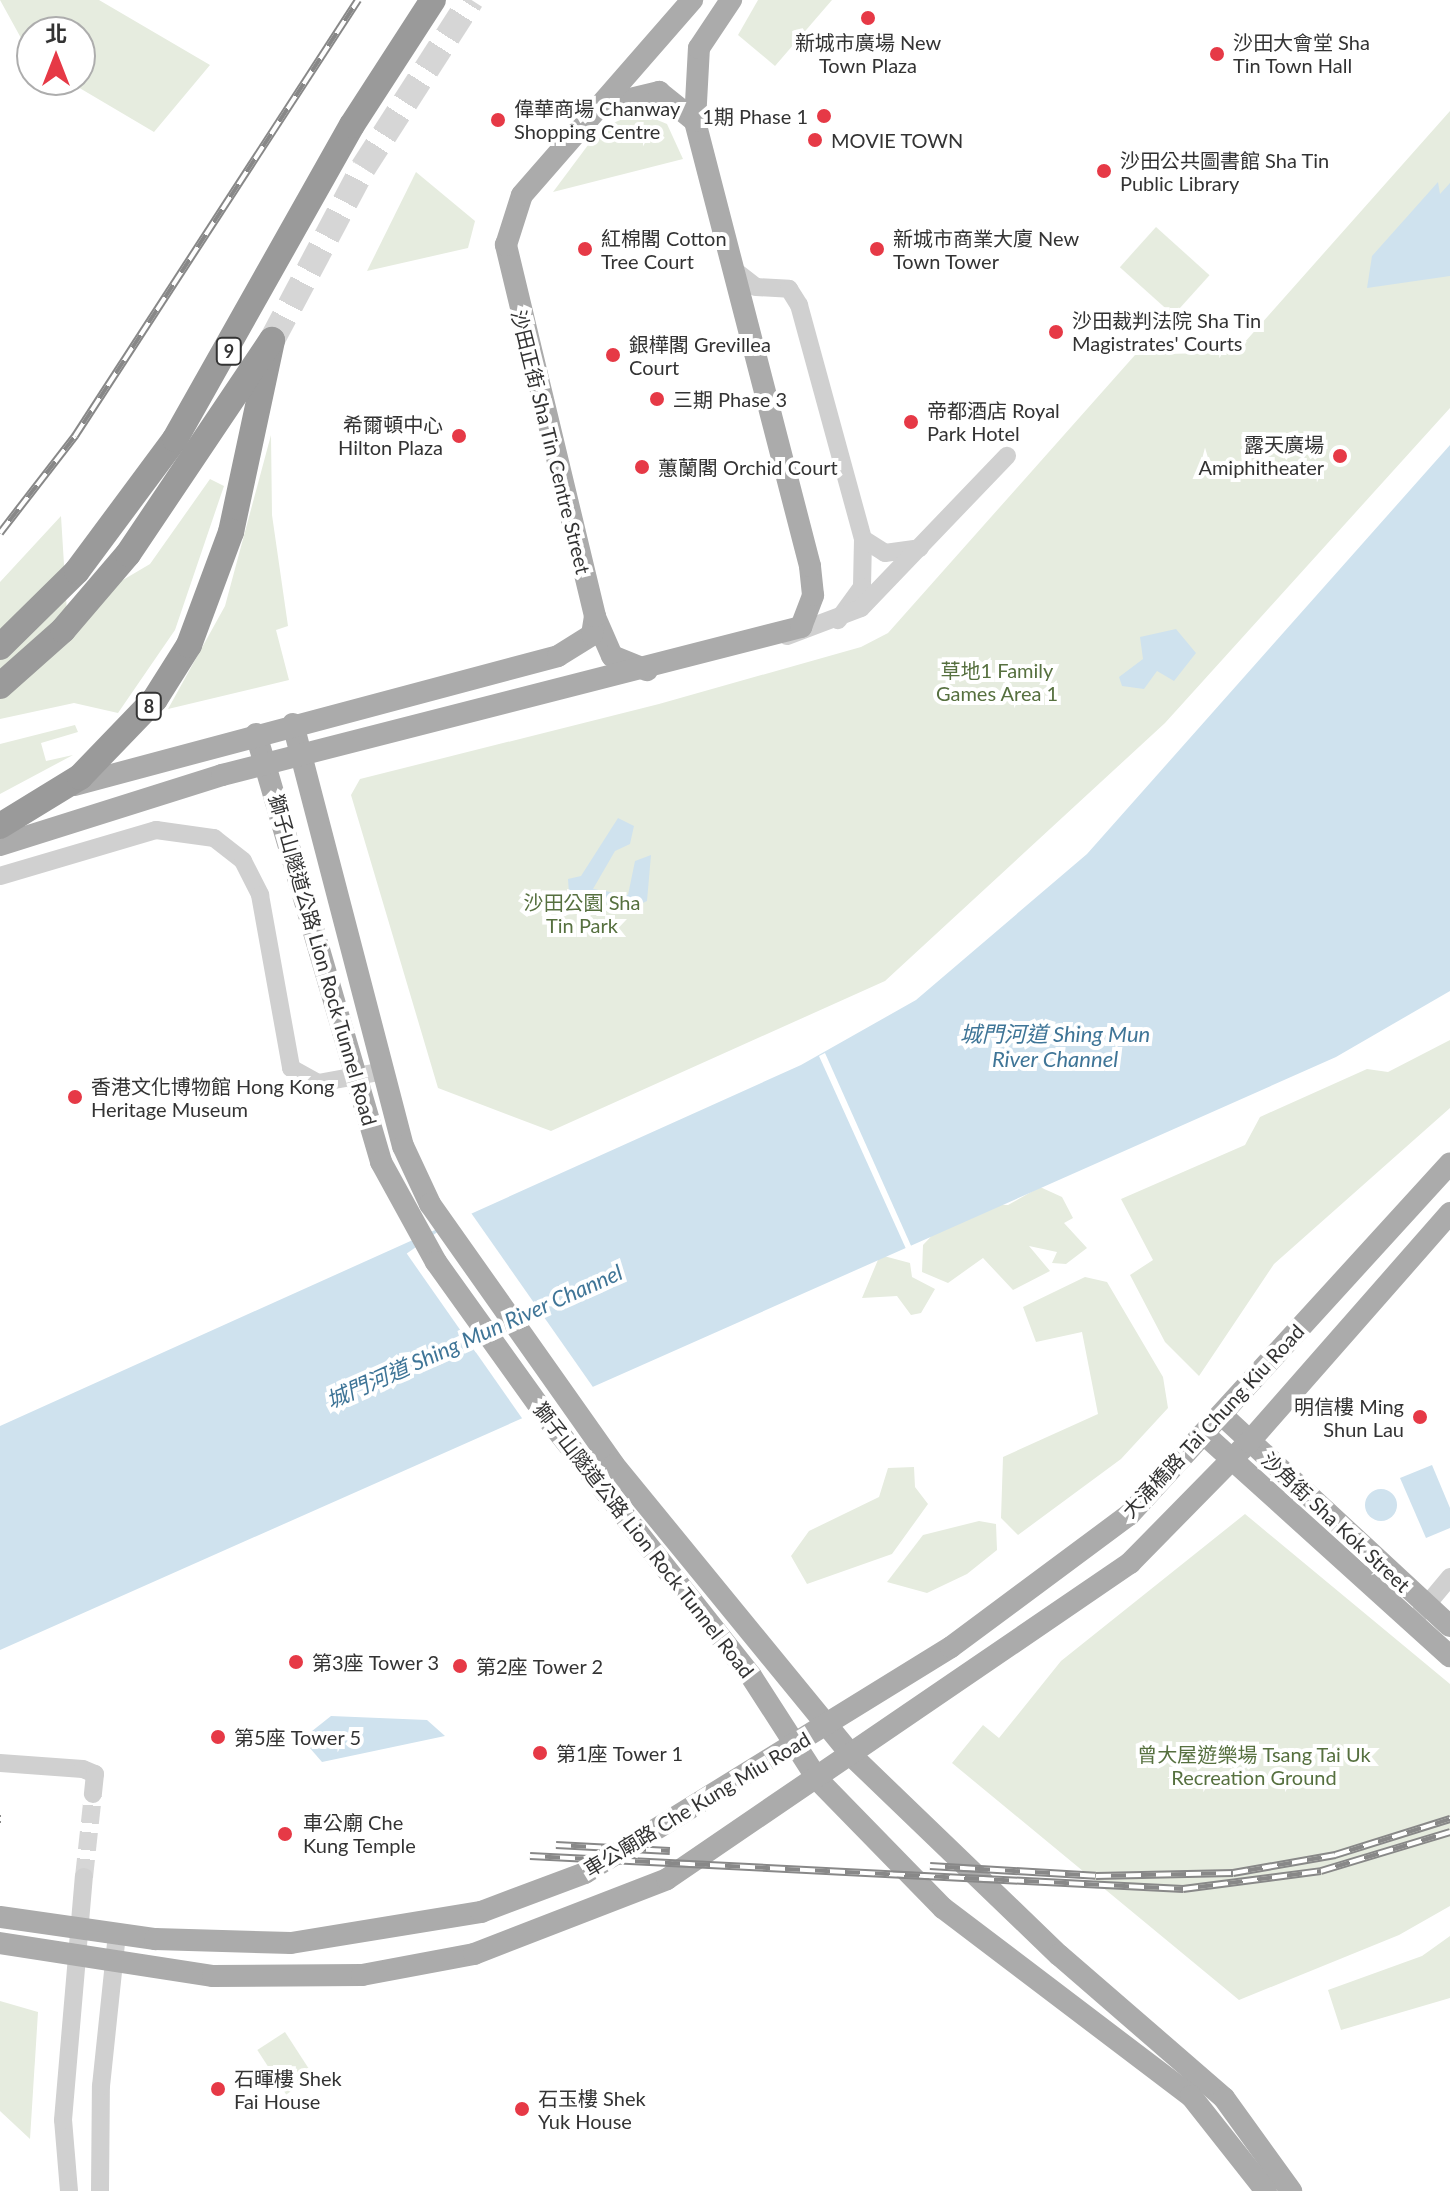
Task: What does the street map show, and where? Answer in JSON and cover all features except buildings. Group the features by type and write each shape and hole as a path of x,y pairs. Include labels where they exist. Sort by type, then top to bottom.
{"highway":[{"name":"9","path":"0,647 58,592 132,503 225,359 315,191 433,0"},
{"name":"9","path":"0,686 63,630 151,525 272,340"},
{"name":"8","path":"0,826 80,777 155,699 189,645 231,532 272,340"}],"main road":[{"name":"沙田正街 Sha Tin Centre Street","path":"649,670 612,656 595,616 506,262 522,195 692,0"},
{"path":"0,845 265,764 649,670 777,637 801,627 810,611 812,580 695,121 699,48 731,0"},
{"path":"593,110 623,95 659,92 695,121"},
{"path":"0,811 115,770 569,652 592,635 595,616"},
{"path":"424,690 436,711 460,715"},
{"name":"獅子山隧道公路 Lion Rock Tunnel Road","path":"293,724 403,1146 430,1204 577,1413 853,1757 1059,1955 1224,2098 1291,2191"},
{"name":"獅子山隧道公路 Lion Rock Tunnel Road","path":"256,734 358,1079 405,1216 552,1424 797,1743 818,1780 943,1908 1191,2096 1266,2191"},
{"name":"大涌橋路 Tai Chung Kiu Road","path":"827,1726 1052,1576 1129,1515 1223,1416 1450,1164"},
{"name":"大涌橋路 Tai Chung Kiu Road","path":"853,1757 1119,1572 1249,1442 1450,1213"},
{"name":"沙角街 Sha Kok Street","path":"1223,1416 1450,1626"},
{"name":"沙角街 Sha Kok Street","path":"1205,1435 1450,1656"},
{"name":"車公廟路 Che Kung Miu Road","path":"0,1917 117,1934 291,1943 481,1912 585,1873 827,1726"},
{"name":"車公廟路 Che Kung Miu Road","path":"0,1943 213,1976 332,1977 474,1954 667,1879 853,1757"}],"street":[{"path":"733,269 756,287 778,286 796,297 863,539 862,587 838,620"},
{"path":"777,637 838,620 877,595 935,537 1007,456"},
{"path":"863,539 899,555 935,537"},
{"path":"0,876 166,829 223,843 243,861 260,895 291,1068 310,1082 358,1079 385,1071"},
{"path":"1411,1624 1450,1577"},
{"path":"0,1763 83,1769 95,1774 93,1794"},
{"path":"69,2191 63,2120 84,1877"},
{"path":"100,2191 97,2146 117,1934"}],"green space":[{"path":"0,0 99,0 210,65 154,132 93,96 96,96 96,16 16,16 16,29"},
{"path":"758,0 832,0 775,66 738,35"},
{"name":"沙田公園 Sha Tin Park","path":"1450,111 1450,408 1165,723 885,981 551,1131 438,1088 351,795 360,779 659,704 861,647 888,633 1135,355 1236,352"},
{"path":"638,112 667,124 683,159 553,192 600,129"},
{"path":"416,172 475,221 468,248 367,271"},
{"path":"1156,227 1210,275 1173,315 1120,267"},
{"path":"271,435 272,515 288,626 276,630 289,680 168,709 225,606"},
{"path":"210,479 224,486 175,630 118,713 74,703 0,719 0,582 61,516 67,613 150,564"},
{"path":"75,725 78,732 41,743 46,761 73,755 0,794 0,744"},
{"path":"1450,1040 1450,1108 1274,1264 1199,1376 1165,1342 1130,1275 1153,1260 1121,1199 1245,1145 1260,1117 1367,1069 1388,1072"},
{"path":"1040,1187 1062,1197 1073,1218 1064,1223 1087,1248 1066,1264 1052,1263 1057,1252 1029,1246 1050,1271 1013,1290 983,1258 948,1283 922,1272 923,1245 962,1204 1008,1205"},
{"path":"880,1255 910,1263 912,1277 935,1289 921,1313 911,1315 897,1296 862,1298"},
{"path":"1085,1277 1107,1282 1163,1377 1168,1408 1121,1459 1018,1535 1001,1518 1003,1457 1098,1414 1082,1332 1036,1342 1023,1307"},
{"path":"914,1467 915,1487 928,1504 892,1554 807,1584 791,1556 809,1531 879,1497 888,1468"},
{"name":"曾大屋遊樂場 Tsang Tai Uk Recreation Ground","path":"1245,1514 1450,1684 1450,1906 1399,1935 1239,2000 952,1763 983,1725 999,1738 1061,1661"},
{"path":"979,1521 996,1524 997,1550 967,1574 927,1593 887,1582 923,1535"},
{"path":"1450,1936 1450,1998 1341,2030 1328,1990 1422,1956"},
{"path":"0,2001 38,2012 30,2139 0,2111"},
{"path":"285,2032 314,2076 286,2094 257,2050"}],"water":[{"path":"1438,182 1440,194 1450,183 1450,276 1367,288 1372,256"},
{"name":"城門河道 Shing Mun River Channel","path":"1450,445 1450,991 1336,1057 0,1650 0,1426 801,1065 916,1000 1087,854"},
{"path":"1176,629 1196,653 1174,681 1157,671 1144,689 1122,686 1119,677 1143,659 1140,637"},
{"path":"618,818 634,826 630,844 615,851 593,889 628,895 635,861 651,855 647,901 630,909 569,894 568,879 581,876"},
{"path":"1432,1465 1450,1508 1450,1528 1426,1538 1400,1478"},
{"path":"1381,1489 1392,1494 1397,1505 1392,1516 1381,1521 1370,1516 1365,1505 1370,1494"},
{"path":"331,1716 427,1720 445,1736 322,1762 302,1739"}],"pier":[{"path":"825,1053 912,1248 907,1251 819,1056"},
{"path":"469,1210 595,1390 533,1434 407,1254"}],"tunnel":[{"path":"272,340 363,168 471,0"},
{"path":"84,1877 93,1794"}],"railway":[{"path":"0,533 75,436 358,0"},
{"path":"930,1866 1096,1876 1233,1873 1335,1855 1450,1819"},
{"path":"530,1856 1183,1889 1321,1871 1450,1832"},
{"path":"556,1845 670,1851"}],"place":[{"name":"新城市廣場 New Town Plaza","path":"868,18"},
{"name":"沙田大會堂 Sha Tin Town Hall","path":"1217,54"},
{"name":"1期 Phase 1","path":"824,116"},
{"name":"偉華商場 Chanway Shopping Centre","path":"498,120"},
{"name":"MOVIE TOWN","path":"815,140"},
{"name":"沙田公共圖書館 Sha Tin Public Library","path":"1104,171"},
{"name":"紅棉閣 Cotton Tree Court","path":"585,249"},
{"name":"新城市商業大廈 New Town Tower","path":"877,249"},
{"name":"沙田裁判法院 Sha Tin Magistrates' Courts","path":"1056,332"},
{"name":"銀樺閣 Grevillea Court","path":"613,355"},
{"name":"三期 Phase 3","path":"657,399"},
{"name":"帝都酒店 Royal Park Hotel","path":"911,422"},
{"name":"希爾頓中心 Hilton Plaza","path":"459,436"},
{"name":"露天廣場 Amiphitheater","path":"1340,456"},
{"name":"蕙蘭閣 Orchid Court","path":"642,467"},
{"name":"香港文化博物館 Hong Kong Heritage Museum","path":"75,1097"},
{"name":"明信樓 Ming Shun Lau","path":"1420,1417"},
{"name":"第3座 Tower 3","path":"296,1662"},
{"name":"第2座 Tower 2","path":"460,1666"},
{"name":"第5座 Tower 5","path":"218,1737"},
{"name":"第1座 Tower 1","path":"540,1753"},
{"name":"車公廟 Che Kung Temple","path":"285,1834"},
{"name":"石暉樓 Shek Fai House","path":"218,2089"},
{"name":"石玉樓 Shek Yuk House","path":"522,2109"}],"park label":[{"name":"草地1 Family Games Area 1","path":"997,682"}]}
